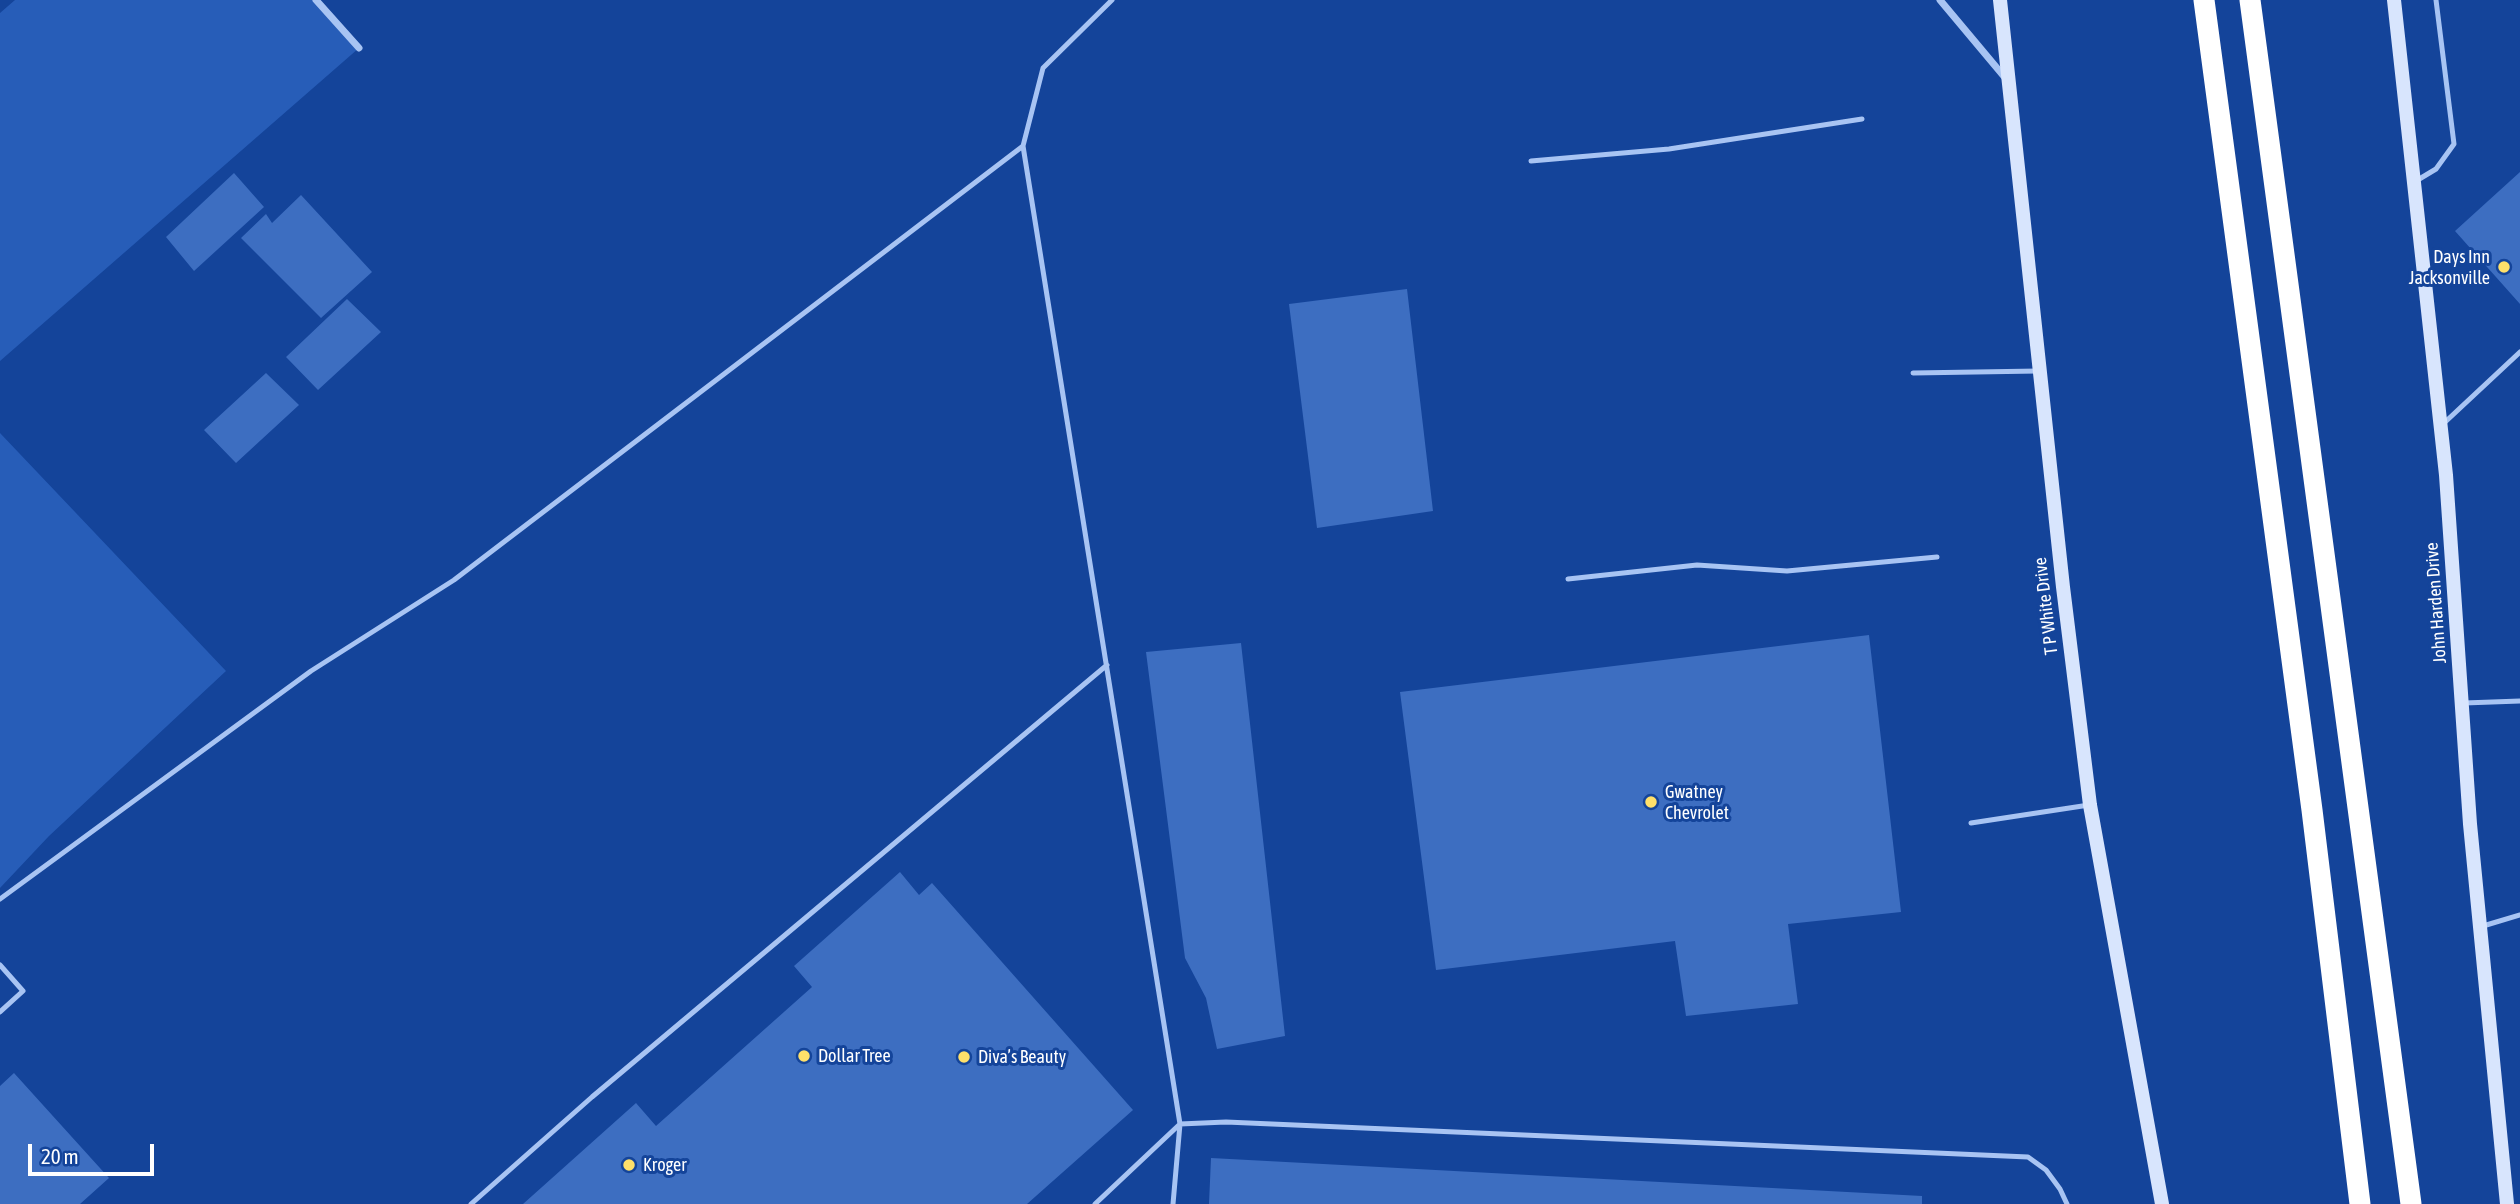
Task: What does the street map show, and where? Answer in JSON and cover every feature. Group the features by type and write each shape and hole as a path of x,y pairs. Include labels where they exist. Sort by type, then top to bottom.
{"highway":[{"path":"2204,0 2312,810 2360,1204"},
{"path":"2250,0 2411,1204"}],"main road":[{"name":"T P White Drive","path":"2000,0 2063,587 2090,805 2162,1204"},
{"name":"John Harden Drive","path":"2394,0 2441,426 2480,927 2507,1204"}],"street":[{"path":"316,0 359,48"},
{"path":"1940,0 2009,83"}],"lane":[{"path":"1112,0 1043,68 1023,146 1180,1124 1173,1204"},
{"path":"2414,182 2436,169 2454,144 2436,0"},
{"path":"1531,161 1669,149 1862,119"},
{"path":"0,899 311,671 454,580 1023,146"},
{"path":"2441,426 2520,352"},
{"path":"1913,373 2041,370"},
{"path":"1568,579 1697,565 1787,571 1937,557"},
{"path":"471,1204 592,1097 1107,665"},
{"path":"2462,703 2520,701"},
{"path":"1971,823 2090,805"},
{"path":"2480,927 2520,915"},
{"path":"0,965 23,991 0,1012"},
{"path":"1095,1204 1180,1124 1240,1122 2028,1157 2046,1170 2067,1204"}],"shaded area":[{"path":"15,0 316,0 359,48 0,361 0,13"},
{"path":"0,433 226,671 49,836 0,888"}],"building":[{"name":"Days Inn Jacksonville","path":"2520,172 2520,304 2455,231"},
{"path":"234,173 264,207 194,271 166,237"},
{"path":"301,195 372,272 321,318 241,238 266,214 272,223"},
{"path":"1407,289 1433,511 1317,528 1289,304"},
{"path":"347,299 381,332 318,390 286,357"},
{"path":"266,373 299,405 236,463 204,430"},
{"name":"Gwatney Chevrolet","path":"1869,635 1901,912 1788,924 1798,1004 1686,1016 1675,941 1436,970 1400,692"},
{"path":"1241,643 1285,1036 1217,1049 1206,998 1185,958 1146,652"},
{"path":"900,872 919,895 932,883 1133,1110 1027,1204 523,1204 636,1103 656,1126 812,987 794,966"},
{"path":"14,1073 109,1178 80,1204 0,1204 0,1086"},
{"path":"1211,1158 1922,1196 1922,1204 1209,1204"}],"place":[{"name":"Days Inn Jacksonville","path":"2504,267"},
{"name":"Gwatney Chevrolet","path":"1651,802"},
{"name":"Dollar Tree","path":"804,1056"},
{"name":"Diva’s Beauty","path":"964,1057"},
{"name":"Kroger","path":"629,1165"}]}
